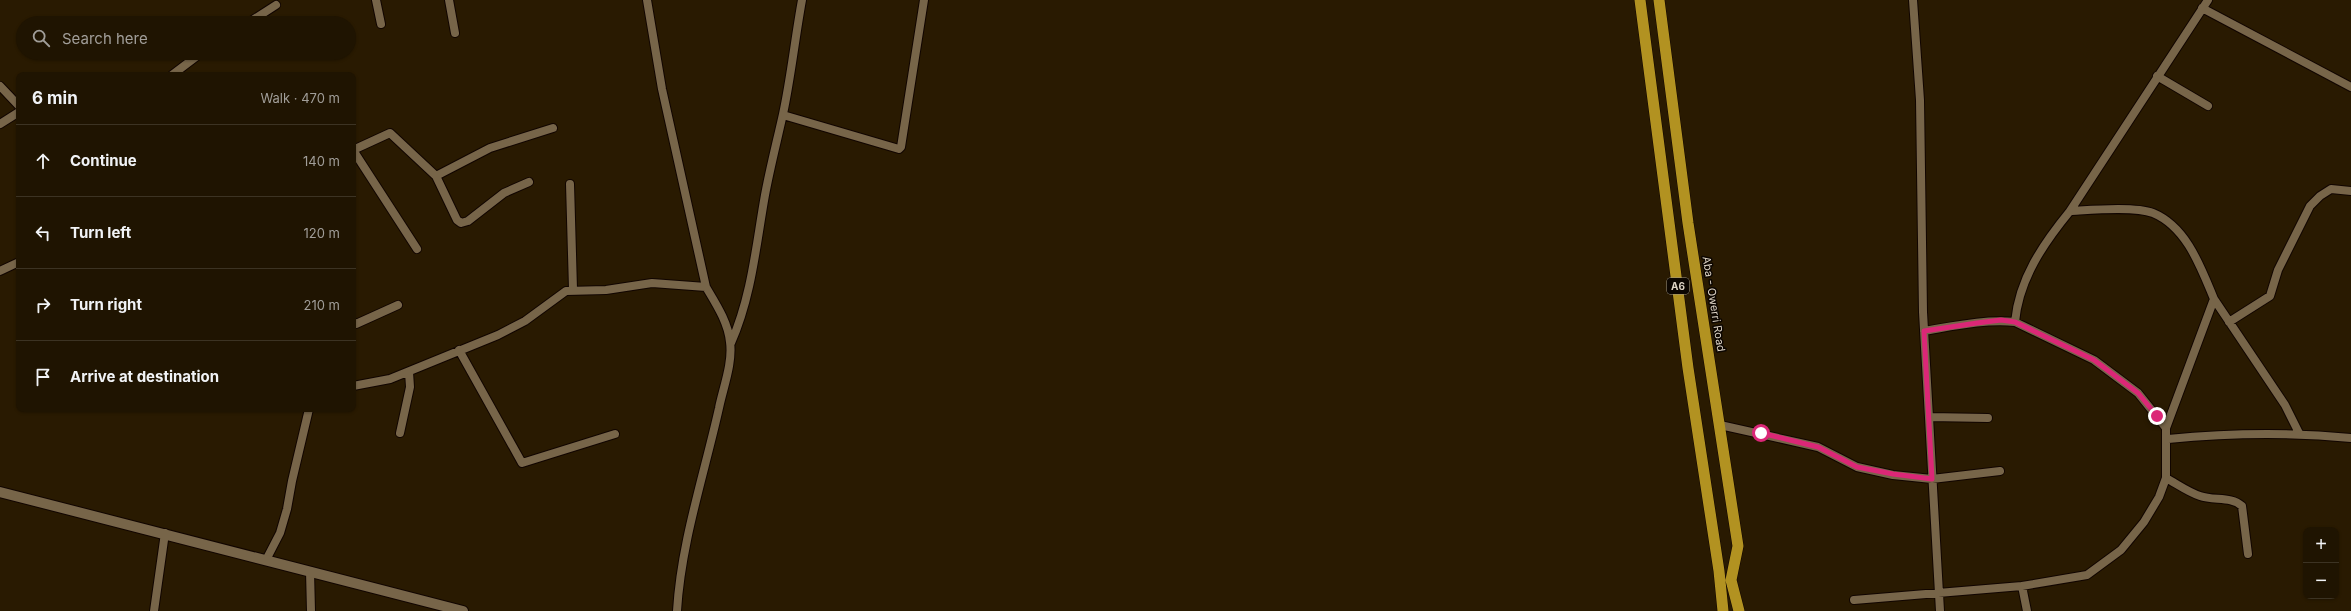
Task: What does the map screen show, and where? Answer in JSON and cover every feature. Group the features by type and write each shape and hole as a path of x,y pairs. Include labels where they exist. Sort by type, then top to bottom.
{"highway":[{"name":"A6","path":"1640,0 1688,368 1719,571 1723,611"},
{"name":"Aba - Owerri Road","path":"1659,0 1688,224 1738,546 1732,580 1739,611"},
{"path":"1644,24 1662,23"}],"main road":[{"path":"0,492 165,532 458,610"}],"street":[{"path":"376,0 381,24"},
{"path":"449,0 455,33"},
{"path":"647,0 662,89 706,287 722,314 730,343"},
{"path":"677,611 685,552 728,366 730,343 740,321 754,268 772,155 783,115 802,0"},
{"path":"783,115 899,149 901,147 924,0"},
{"path":"1913,0 1920,100 1924,331 1940,611"},
{"path":"2015,322 2022,287 2040,250 2070,211 2208,0"},
{"path":"258,16 276,4"},
{"path":"2202,8 2351,87"},
{"path":"176,72 192,60"},
{"path":"2157,76 2208,106"},
{"path":"0,86 16,103"},
{"path":"0,124 16,114"},
{"path":"436,176 490,148 553,128"},
{"path":"356,149 390,133 436,176 457,220 462,223 468,221 504,193 529,182"},
{"path":"356,155 417,249"},
{"path":"570,184 573,289"},
{"path":"2229,322 2270,296 2278,270 2310,206 2320,196 2331,189 2351,191"},
{"path":"2070,211 2128,210 2152,213 2177,228 2198,262 2214,299 2286,405 2299,433"},
{"path":"0,271 16,263"},
{"path":"356,386 365,386 409,372 498,335 525,321 566,290 606,290 652,283 706,287"},
{"path":"2166,428 2214,299"},
{"path":"356,324 398,305"},
{"path":"1854,600 2022,586 2087,575 2121,550 2148,516 2159,497 2166,478 2168,439 2166,428 2138,393 2094,360 2015,322 2001,320 1924,331"},
{"path":"459,350 522,463 615,434"},
{"path":"400,433 410,387 409,372"},
{"path":"266,560 280,533 286,515 292,481 308,412"},
{"path":"1929,416 1988,418"},
{"path":"1720,424 1818,447 1857,467 1893,474 1932,479 2000,470"},
{"path":"2168,439 2206,435 2299,433 2351,438"},
{"path":"2166,478 2199,496 2215,500 2236,500 2242,506 2248,554"},
{"path":"154,611 165,532"},
{"path":"310,571 311,611"},
{"path":"2022,586 2027,611"}],"route":[{"path":"1761,433 1818,447 1857,467 1916,478 1932,479 1924,331 2001,320 2015,322 2094,360 2138,393 2157,416"}]}
